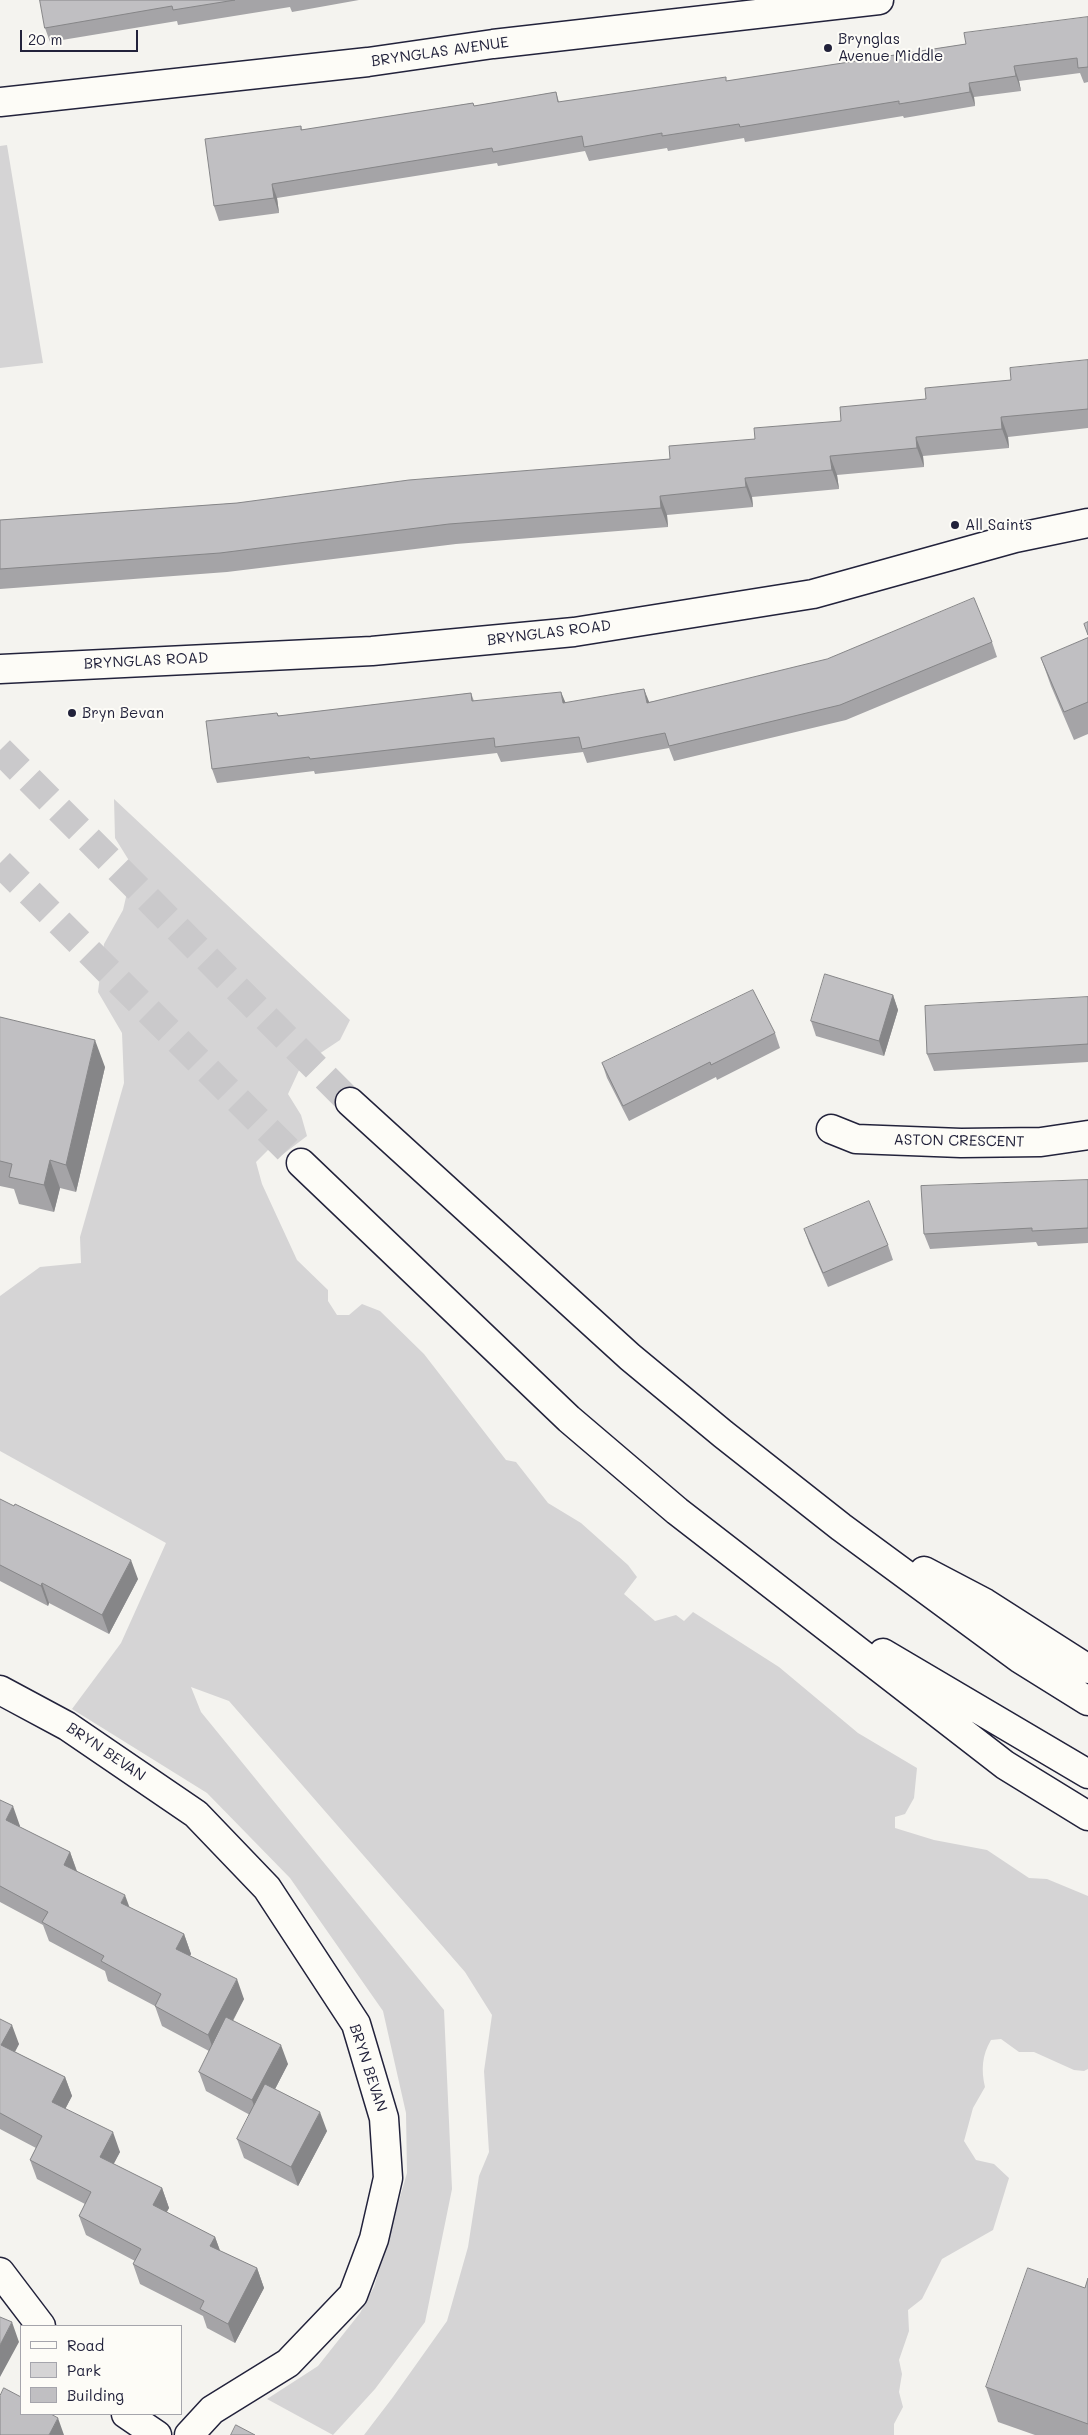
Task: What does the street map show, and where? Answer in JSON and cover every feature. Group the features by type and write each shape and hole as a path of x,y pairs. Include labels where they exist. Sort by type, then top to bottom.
{"main road":[{"name":"BRYNGLAS AVENUE","path":"0,102 368,62 493,44 879,0"},
{"name":"BRYNGLAS ROAD","path":"0,669 372,651 574,632 813,594 1015,538 1088,523"},
{"path":"350,1102 630,1358 841,1527 1019,1658 1088,1701"},
{"name":"ASTON CRESCENT","path":"831,1129 856,1139 961,1143 1041,1142 1088,1135"},
{"path":"301,1163 569,1419 678,1512 1005,1765 1088,1816"},
{"path":"841,1527 985,1603 1088,1669"},
{"path":"778,1591 1088,1774"},
{"name":"BRYN BEVAN","path":"0,1690 67,1726 196,1814 267,1888 356,2024 384,2118 388,2178 374,2240 353,2295 288,2363 212,2410 189,2435"},
{"path":"0,2272 40,2325"},
{"path":"127,2415 157,2435"}],"green space":[{"path":"7,145 43,363 0,368 0,146"},
{"path":"114,799 350,1020 340,1040 301,1066 288,1094 301,1115 307,1136 282,1155 268,1150 256,1162 262,1184 297,1260 328,1290 328,1301 337,1315 349,1315 362,1304 380,1311 424,1354 506,1460 516,1462 548,1503 581,1523 628,1565 637,1577 624,1594 655,1621 676,1615 684,1621 693,1612 779,1667 858,1733 917,1768 914,1798 905,1814 895,1817 895,1828 934,1840 987,1850 1029,1878 1047,1879 1088,1896 1088,2069 1084,2071 1074,2070 1034,2052 1019,2052 1001,2039 991,2040 983,2063 985,2087 973,2108 964,2141 976,2160 994,2164 1009,2178 993,2230 942,2259 922,2299 908,2310 909,2331 899,2360 902,2374 899,2392 903,2407 894,2424 894,2435 364,2435 447,2321 468,2247 479,2176 489,2152 484,2071 492,2015 465,1972 229,1701 191,1687 201,1712 444,2010 452,2189 425,2322 375,2389 333,2435 267,2399 318,2366 360,2313 374,2287 407,2173 406,2113 383,2011 290,1878 207,1793 72,1709 121,1643 166,1543 0,1451 0,1296 40,1267 81,1263 80,1237 124,1083 122,1033 98,992 104,944 123,910 133,867 115,838"}],"building":[{"path":"40,0 235,0 173,10 172,6 45,28"},
{"path":"1088,17 1088,67 1078,68 1077,58 1014,66 1016,76 969,83 970,92 899,104 899,101 740,127 739,124 662,136 662,133 584,147 582,136 493,152 492,148 272,184 274,198 214,206 205,139 301,126 301,130 473,103 474,106 556,92 558,102 726,77 726,81 966,44 964,33"},
{"path":"1088,360 1088,409 1001,417 1002,429 916,437 917,448 830,456 832,470 745,478 746,487 660,496 661,508 449,524 220,553 0,569 0,520 237,503 409,480 670,459 669,446 755,439 754,428 841,421 840,407 926,399 925,388 1011,380 1010,368"},
{"path":"974,598 992,642 840,705 669,746 665,733 582,749 579,737 495,747 494,738 212,769 206,721 277,713 278,716 471,693 472,701 561,692 563,703 644,689 647,703 827,659"},
{"path":"1088,622 1088,635 1084,624"},
{"path":"1088,638 1088,702 1064,712 1041,658"},
{"path":"825,974 893,995 879,1041 811,1021"},
{"path":"753,990 775,1033 711,1065 710,1062 623,1106 602,1063"},
{"path":"1088,997 1088,1044 927,1054 925,1006"},
{"path":"0,1017 95,1040 66,1165 50,1160 44,1185 9,1177 12,1164 0,1161"},
{"path":"1088,1180 1088,1228 1032,1231 1032,1228 924,1234 921,1186"},
{"path":"869,1201 888,1245 823,1273 804,1229"},
{"path":"0,1499 14,1506 15,1504 131,1560 102,1615 42,1583 41,1586 0,1565"},
{"path":"0,1800 13,1806 6,1820 70,1852 64,1865 125,1895 121,1903 184,1934 176,1949 237,1979 208,2035 155,2006 161,1994 101,1961 104,1956 42,1922 48,1912 0,1886"},
{"path":"226,2017 281,2045 252,2100 199,2072"},
{"path":"0,2019 12,2025 1,2045 65,2077 52,2102 113,2132 100,2157 162,2188 153,2205 215,2237 210,2246 257,2268 228,2324 200,2309 204,2301 133,2264 141,2249 79,2216 91,2192 30,2160 42,2136 0,2113"},
{"path":"265,2084 320,2112 291,2167 237,2139"},
{"path":"1028,2268 1085,2288 1088,2278 1088,2424 986,2387"},
{"path":"0,2317 12,2322 0,2345"},
{"path":"4,2388 20,2396 20,2415 53,2415 58,2418 49,2435 0,2435 0,2396"},
{"path":"236,2425 255,2435 231,2435"}],"tunnel":[{"path":"0,750 350,1102"},
{"path":"0,863 301,1163"}],"place":[{"name":"Brynglas Avenue Middle","path":"828,48"},
{"name":"All Saints","path":"955,525"},
{"name":"Bryn Bevan","path":"72,713"}]}
